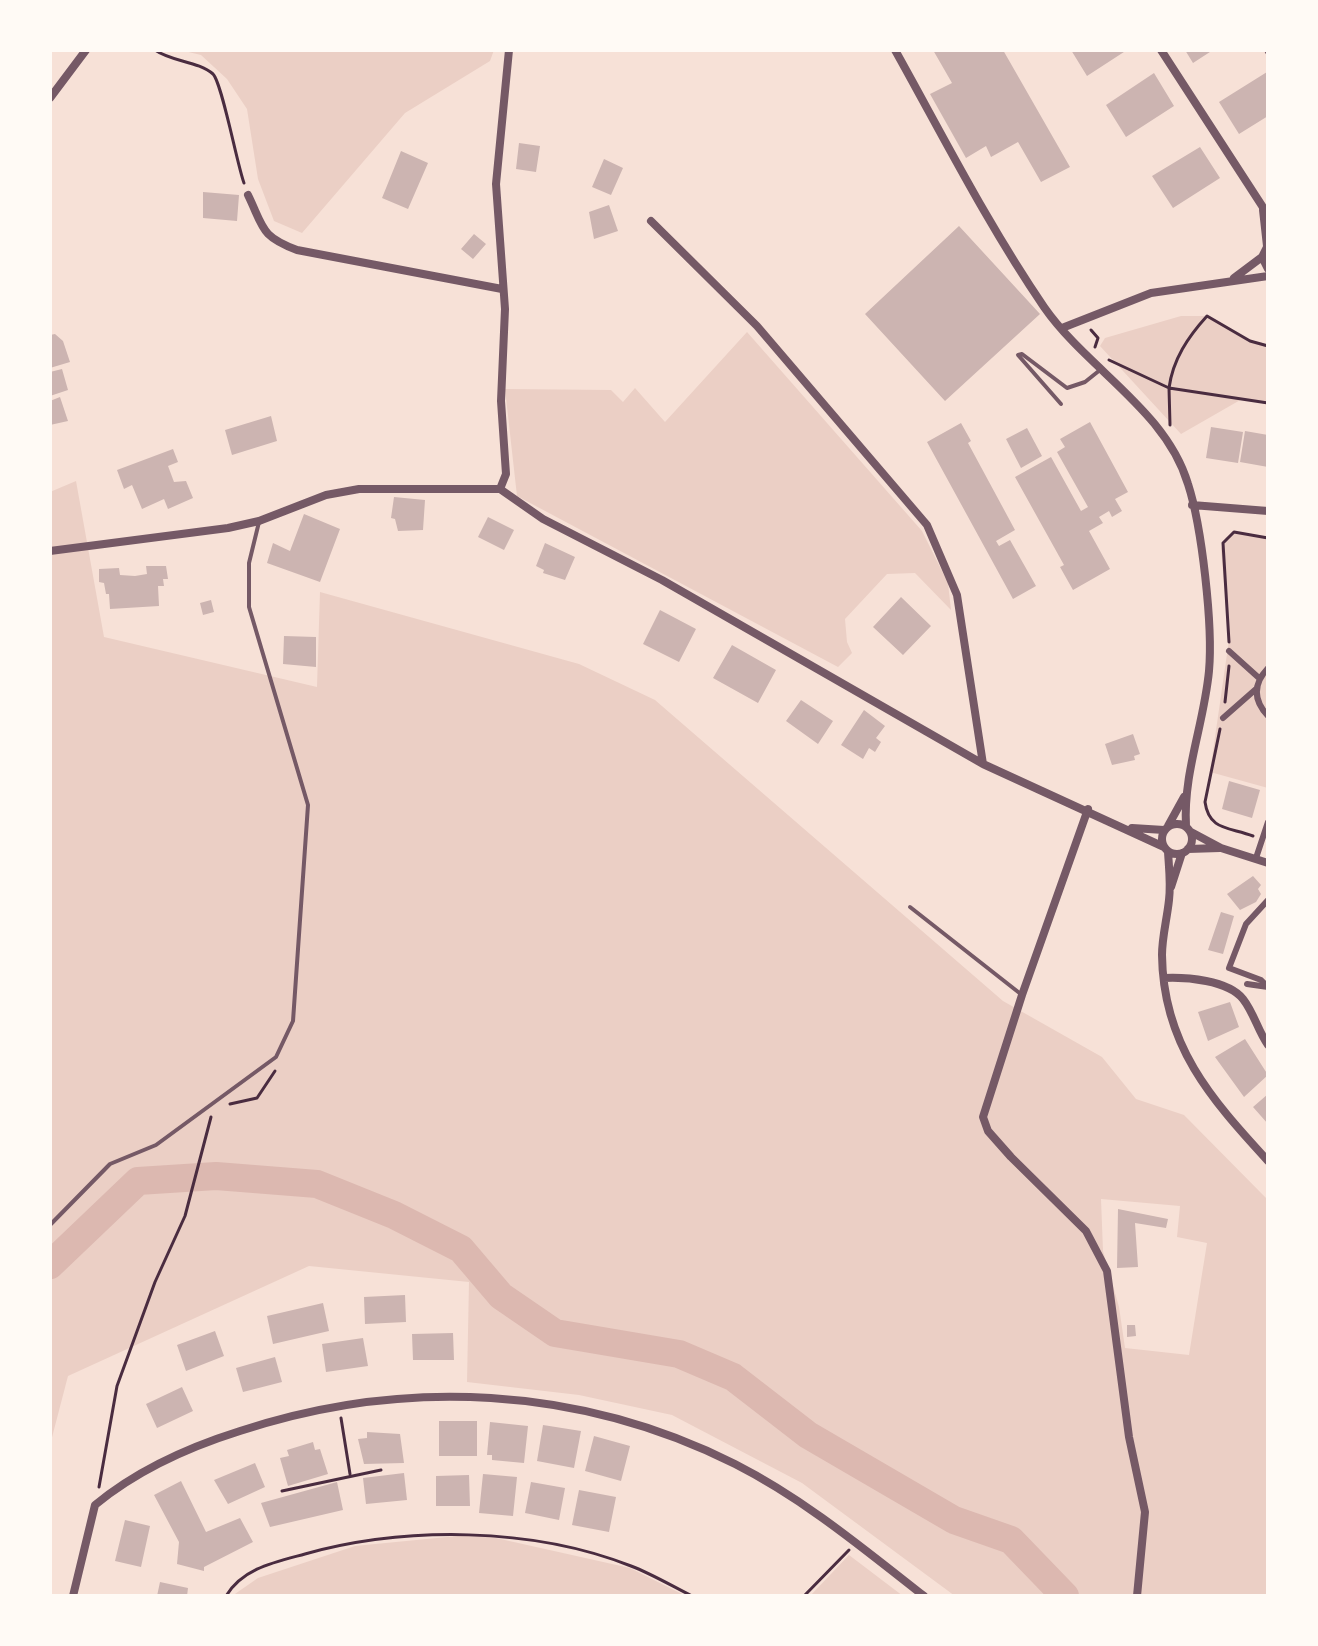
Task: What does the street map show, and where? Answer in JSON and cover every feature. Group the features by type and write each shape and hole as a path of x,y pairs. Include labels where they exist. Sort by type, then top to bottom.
{"street":[{"path":"50,98 86,50"},
{"path":"500,489 506,474 501,401 502,289 496,184 509,50"},
{"path":"895,50 970,185 1045,308 1155,425 1184,473 1192,505 1207,606 1209,671 1184,796 1166,828 1170,891 1162,954 1164,978 1168,1010 1184,1053 1211,1099 1268,1161"},
{"path":"1161,50 1266,212 1267,245 1262,257 1229,279"},
{"path":"248,195 263,232 284,245 502,289"},
{"path":"651,221 757,326 927,525 957,595 983,764"},
{"path":"1262,257 1268,269"},
{"path":"1062,328 1151,293 1229,279 1268,276"},
{"path":"52,551 259,521 296,504 359,489 500,489 543,519 676,588 983,764 1128,827 1166,849 1221,848"},
{"path":"1192,505 1268,511"},
{"path":"1229,651 1259,678"},
{"path":"1268,668 1259,678 1256,689 1257,705 1268,716"},
{"path":"1223,718 1256,689"},
{"path":"1170,891 1185,851 1188,829 1184,796"},
{"path":"1088,809 1022,995 983,1117 988,1131 1011,1157 1086,1231 1107,1271 1127,1423 1145,1512 1137,1596"},
{"path":"1256,858 1268,822"},
{"path":"1128,827 1166,828 1177,823 1221,848 1268,863"},
{"path":"1268,900 1246,924 1229,968 1261,980 1268,987"},
{"path":"1164,978 1179,977 1229,988 1241,996 1268,1045"},
{"path":"1247,984 1268,987"},
{"path":"73,1596 95,1505 161,1463 269,1421 322,1407 393,1398 485,1396 587,1410 677,1438 771,1483 924,1596"}],"lane":[{"path":"1061,404 1018,355 1022,354 1067,388 1085,382 1100,370"},
{"path":"50,1225 89,1181 110,1164 156,1145 276,1057 293,1021 308,805 249,607 249,563 259,521"},
{"path":"50,540 52,551"},
{"path":"910,907 1022,995"}],"path":[{"path":"155,50 211,73 218,82 225,119 248,195"},
{"path":"1205,306 1207,316 1250,341 1268,346"},
{"path":"1170,426 1169,388 1173,366 1190,335 1207,316"},
{"path":"1081,318 1098,338 1097,350"},
{"path":"1105,358 1169,388 1268,403"},
{"path":"1263,840 1215,825 1206,812 1205,802 1223,718 1229,651 1223,543 1234,532 1268,538"},
{"path":"224,1105 249,1103 257,1098 278,1064 276,1057"},
{"path":"95,1505 108,1453 117,1386 155,1282 185,1216 206,1127 213,1114"},
{"path":"340,1414 350,1475"},
{"path":"282,1491 381,1470"},
{"path":"226,1596 239,1578 270,1564 367,1539 431,1533 496,1537 585,1552 632,1566 692,1596"},
{"path":"804,1596 856,1543"}],"shaded area":[{"path":"180,50 494,50 490,61 405,113 302,233 274,221 258,179 247,109 227,79 201,55"},
{"path":"1181,316 1207,316 1250,341 1268,346 1268,403 1242,399 1181,434 1100,346 1105,338"},
{"path":"747,332 922,531 948,583 951,610 915,573 887,574 845,619 847,642 852,653 838,667 517,496 505,389 611,390 623,402 635,388 665,422"},
{"path":"76,481 104,637 317,687 320,592 579,664 655,700 1003,1001 1102,1057 1136,1099 1184,1115 1268,1200 1268,1596 955,1596 802,1483 672,1415 579,1395 467,1382 469,1282 309,1266 68,1376 50,1445 50,492","holes":["1101,1199 1180,1206 1177,1237 1207,1243 1189,1355 1125,1348 1119,1307 1103,1251"]},
{"path":"1234,532 1268,538 1268,788 1210,772 1229,640 1221,549 1225,538"},
{"path":"478,1534 630,1568 686,1596 232,1596 258,1578 355,1546"},
{"path":"849,1555 903,1596 810,1596"}],"building":[{"path":"933,50 1003,50 1070,167 1041,182 1018,142 991,157 986,146 966,158 930,94 952,83"},
{"path":"1071,50 1127,50 1087,76"},
{"path":"1185,50 1213,50 1193,63"},
{"path":"1267,72 1268,116 1239,134 1219,102"},
{"path":"1154,73 1174,106 1126,137 1106,105"},
{"path":"519,143 540,146 536,172 516,169"},
{"path":"1200,147 1220,178 1173,208 1152,176"},
{"path":"401,151 428,163 408,209 382,198"},
{"path":"604,159 623,168 611,195 592,187"},
{"path":"203,192 239,195 237,221 203,218"},
{"path":"609,205 618,231 594,239 589,212"},
{"path":"959,226 1040,314 945,401 865,314"},
{"path":"474,234 486,244 473,259 461,249"},
{"path":"55,334 63,341 70,362 50,368 50,335"},
{"path":"62,369 68,390 50,396 50,372"},
{"path":"60,397 68,421 50,425 50,401"},
{"path":"271,416 277,441 232,455 225,430"},
{"path":"1090,422 1128,492 1115,499 1122,511 1112,517 1109,511 1099,517 1103,523 1089,531 1110,569 1073,590 1060,567 1064,565 1015,477 1051,457 1081,511 1088,507 1057,452 1065,447 1060,439"},
{"path":"961,423 971,441 968,443 1015,530 996,541 999,546 1010,540 1036,586 1013,599 927,442"},
{"path":"1211,427 1243,432 1238,463 1206,458"},
{"path":"1027,428 1042,456 1021,468 1006,439"},
{"path":"1245,431 1268,435 1268,467 1240,462"},
{"path":"173,449 178,462 168,466 174,482 186,481 193,498 168,509 164,499 142,509 132,485 124,489 117,470"},
{"path":"394,497 425,500 423,530 398,531 395,519 391,518"},
{"path":"304,514 340,529 320,582 267,563 273,543 290,551"},
{"path":"488,517 514,530 504,550 478,537"},
{"path":"545,543 575,557 565,580 543,573 544,570 536,566"},
{"path":"146,566 166,566 168,579 163,579 164,586 158,586 159,606 110,609 109,594 106,594 104,583 99,582 99,569 119,568 120,575 135,576 147,574"},
{"path":"901,597 931,626 903,655 873,627"},
{"path":"211,600 214,612 203,615 200,603"},
{"path":"660,610 696,629 679,662 643,644"},
{"path":"284,636 316,637 316,667 283,664"},
{"path":"732,645 776,670 758,703 713,678"},
{"path":"801,700 833,721 818,744 786,721"},
{"path":"864,710 885,726 876,738 881,742 875,752 869,748 863,759 841,745"},
{"path":"1133,734 1140,754 1134,756 1135,760 1112,765 1105,744"},
{"path":"1229,781 1260,790 1252,818 1222,809"},
{"path":"1253,876 1261,885 1258,889 1261,894 1256,902 1240,910 1227,894"},
{"path":"1221,912 1234,916 1223,954 1208,950"},
{"path":"1230,1002 1239,1027 1208,1041 1198,1012"},
{"path":"1245,1039 1268,1075 1244,1097 1215,1057"},
{"path":"1268,1094 1268,1124 1253,1107"},
{"path":"1118,1209 1168,1219 1166,1228 1135,1223 1138,1267 1117,1268"},
{"path":"405,1295 406,1322 365,1324 364,1297"},
{"path":"323,1303 329,1331 273,1344 267,1316"},
{"path":"1127,1325 1135,1325 1136,1336 1127,1337"},
{"path":"215,1331 224,1356 186,1371 177,1345"},
{"path":"453,1333 454,1360 413,1360 412,1334"},
{"path":"363,1338 368,1366 326,1372 322,1344"},
{"path":"275,1357 282,1382 243,1392 236,1368"},
{"path":"182,1387 193,1411 157,1428 146,1404"},
{"path":"439,1421 477,1421 477,1456 439,1456"},
{"path":"490,1422 528,1426 524,1463 492,1460 492,1455 487,1455"},
{"path":"543,1425 581,1431 574,1468 537,1461"},
{"path":"367,1432 400,1434 404,1463 364,1464 358,1439 367,1438"},
{"path":"594,1436 630,1446 621,1481 585,1471"},
{"path":"313,1442 315,1450 320,1449 328,1474 288,1486 280,1458 289,1456 287,1450"},
{"path":"255,1463 265,1487 228,1504 214,1480"},
{"path":"404,1473 407,1500 366,1504 363,1478"},
{"path":"483,1474 517,1477 513,1516 479,1513"},
{"path":"469,1475 470,1506 436,1506 436,1476"},
{"path":"181,1481 206,1532 240,1518 253,1542 204,1567 204,1571 177,1564 179,1542 154,1495"},
{"path":"337,1482 343,1510 270,1527 261,1503"},
{"path":"531,1482 565,1488 559,1520 525,1513"},
{"path":"579,1490 616,1497 609,1532 572,1525"},
{"path":"125,1520 150,1526 141,1567 115,1561"},
{"path":"160,1582 188,1588 187,1596 157,1596"}],"waterway":[{"path":"50,1265 138,1181 216,1176 317,1184 394,1215 461,1249 501,1296 555,1333 679,1354 733,1377 808,1435 954,1520 1011,1540 1065,1596"}]}
